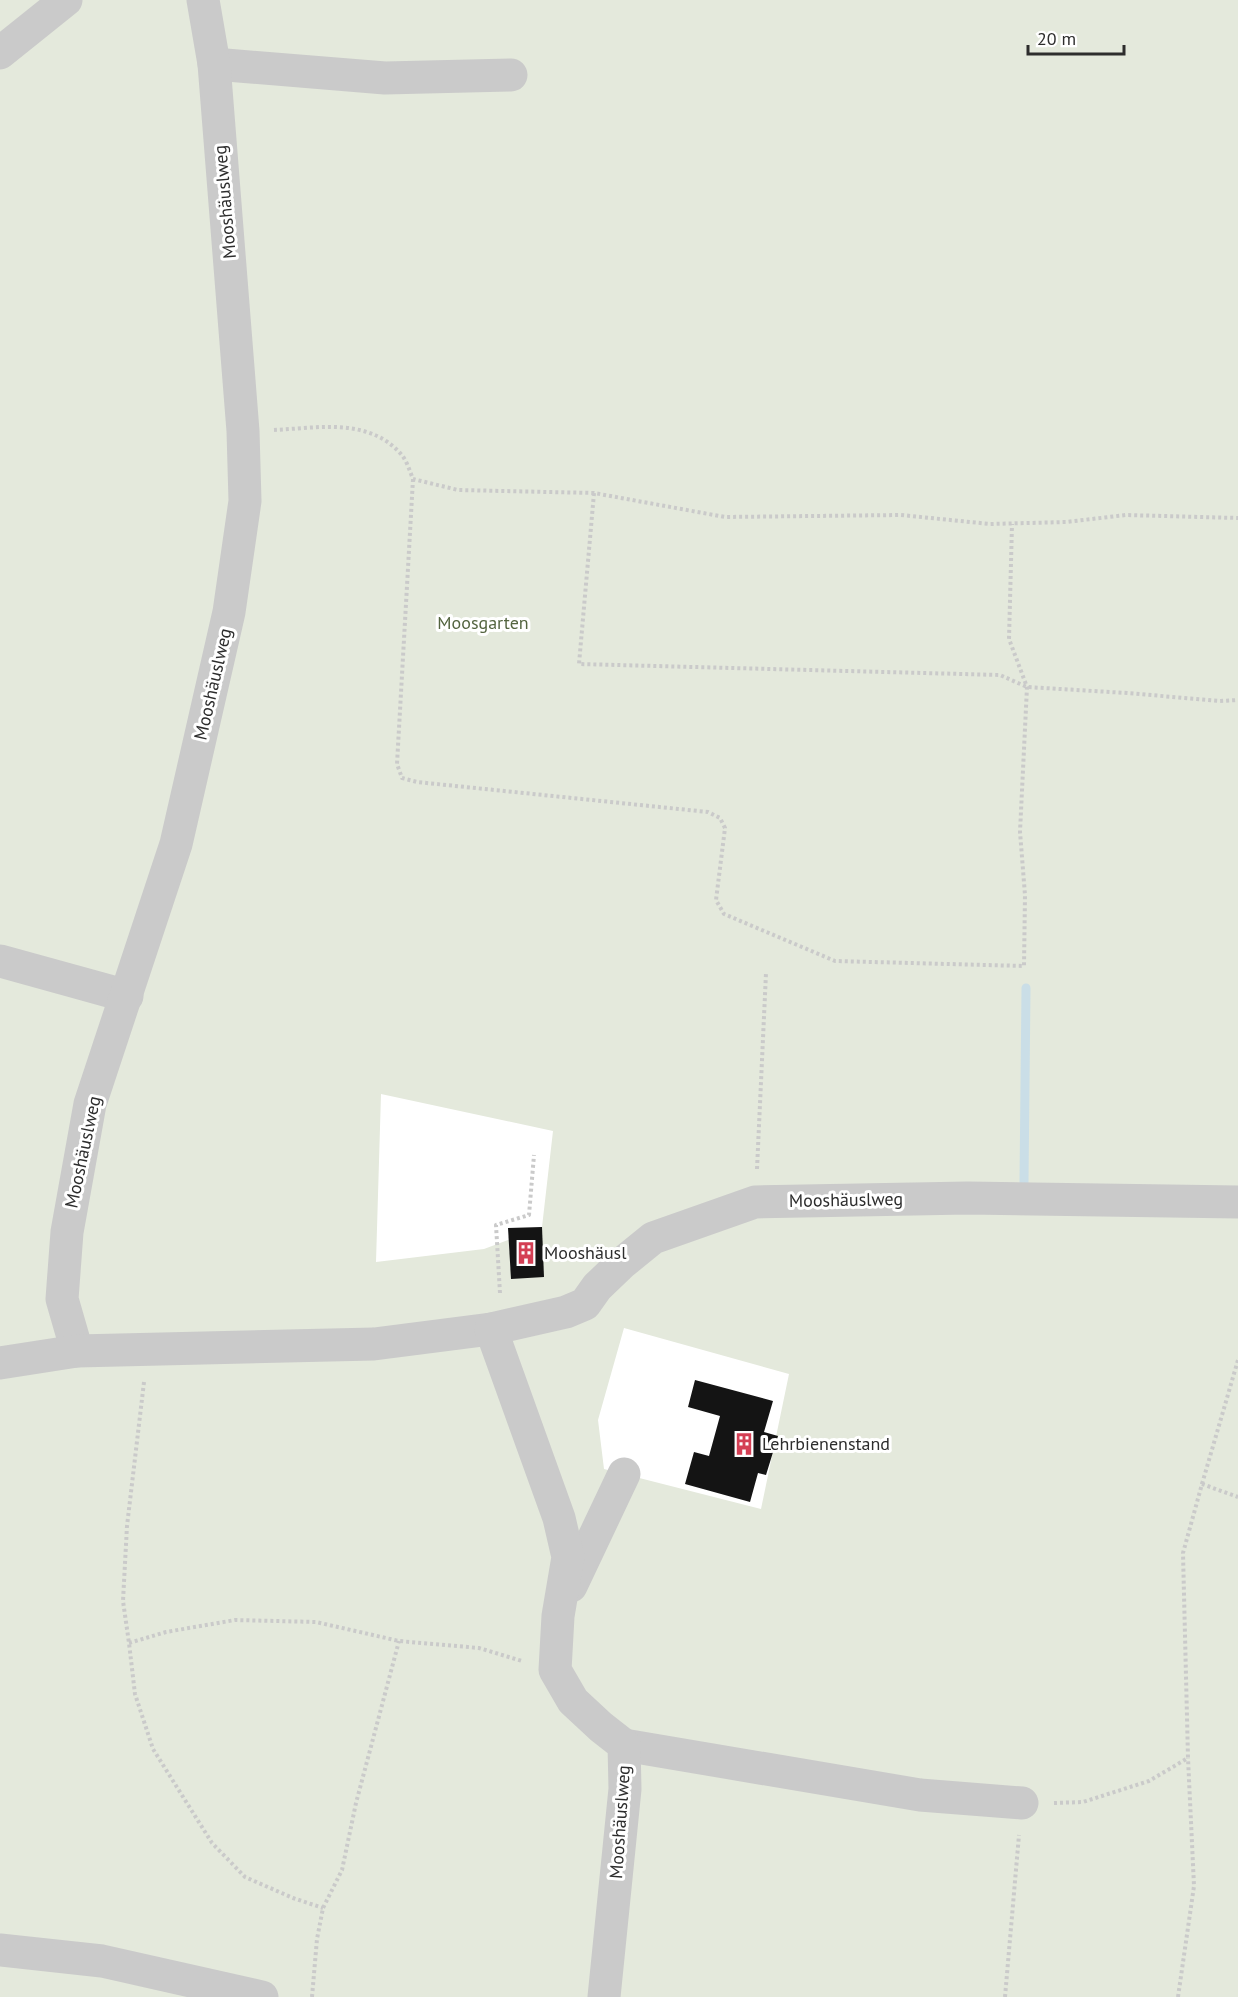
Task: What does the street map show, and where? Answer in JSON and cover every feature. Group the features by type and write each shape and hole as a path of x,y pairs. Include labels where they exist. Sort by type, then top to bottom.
{"street":[{"path":"0,53 66,0"},
{"name":"Mooshäuslweg","path":"77,1351 62,1299 67,1232 90,1104 176,844 229,612 245,501 243,431 214,64 203,0"},
{"path":"214,64 385,78 511,75"},
{"path":"0,961 127,996"},
{"name":"Mooshäuslweg","path":"0,1364 77,1351 374,1344 497,1328 566,1312 585,1304 597,1287 653,1238 755,1202 968,1198 1238,1202"},
{"path":"497,1328 559,1518 568,1557 558,1616 555,1670"},
{"path":"558,1616 624,1474"},
{"name":"Mooshäuslweg","path":"555,1670 573,1701 624,1745 626,1790 604,1997"},
{"path":"624,1745 920,1795 1022,1803"},
{"path":"0,1950 102,1961 262,1997"}],"path":[{"path":"243,431 351,427 380,437 402,455 413,479 397,764 402,778 417,783 708,812 720,818 724,828 716,900 724,914 835,961 1024,966 1025,895 1020,832 1027,687 1009,639 1012,524"},
{"path":"413,479 458,490 594,493 725,517 901,515 990,524 1066,522 1126,515 1238,518"},
{"path":"594,493 579,664 1000,675 1027,687 1220,701 1238,700"},
{"path":"755,1202 766,973"},
{"path":"497,1328 496,1225 529,1215 534,1155"},
{"path":"148,1348 127,1526 123,1601 135,1694 153,1749 212,1843 245,1877 323,1908"},
{"path":"1178,1997 1194,1886 1183,1553 1238,1360"},
{"path":"1202,1484 1238,1497"},
{"path":"129,1643 166,1632 235,1620 316,1622 399,1641 479,1648 555,1670"},
{"path":"312,1997 317,1939 323,1908 342,1870 372,1739 399,1641"},
{"path":"1005,1997 1022,1803 1083,1802 1149,1781 1188,1758"}],"green space":[{"name":"Moosgarten","path":"0,0 1238,0 1238,1997 0,1997","holes":["381,1094 553,1131 542,1227 484,1249 376,1262","624,1328 789,1374 761,1509 604,1469 598,1420"]}],"building":[{"name":"Mooshäusl","path":"542,1227 544,1277 511,1279 508,1228"},
{"name":"Lehrbienenstand","path":"695,1380 773,1401 764,1432 778,1436 766,1475 758,1473 750,1502 685,1484 694,1452 709,1456 720,1416 688,1407"}],"waterway":[{"path":"1024,1182 1026,988"}],"place":[{"name":"Mooshäusl","path":"526,1253"},
{"name":"Lehrbienenstand","path":"744,1444"}]}
